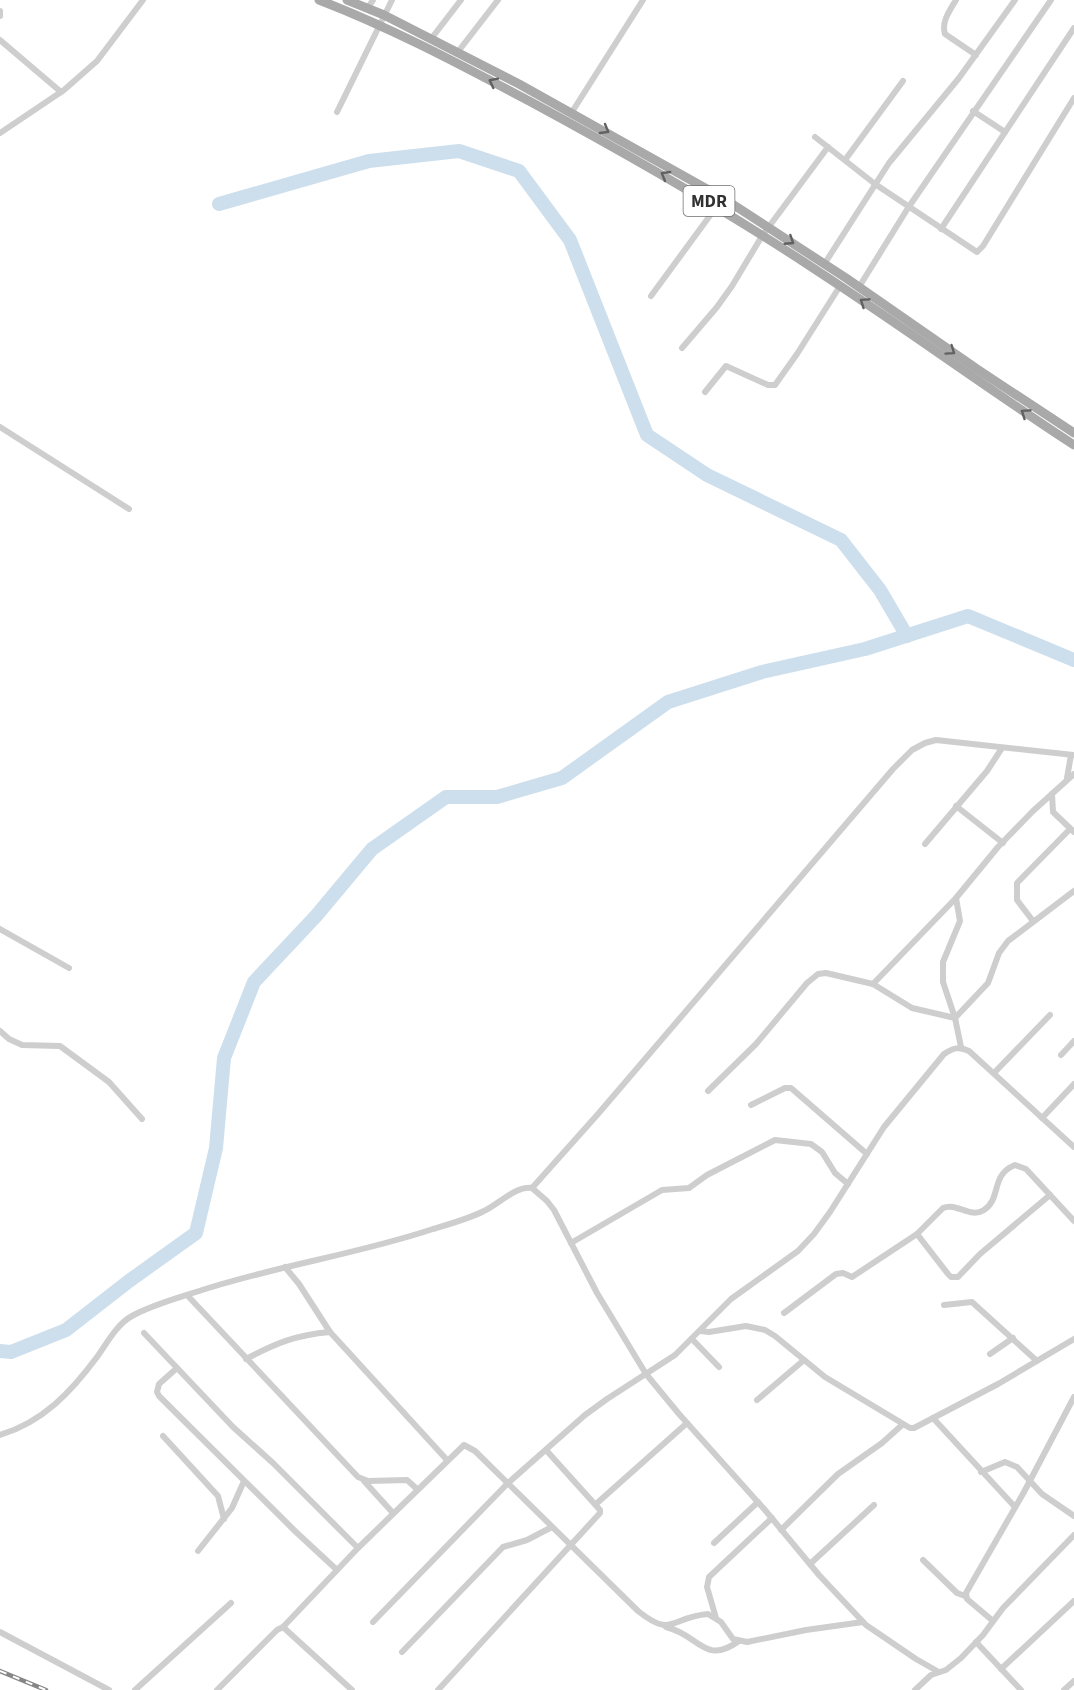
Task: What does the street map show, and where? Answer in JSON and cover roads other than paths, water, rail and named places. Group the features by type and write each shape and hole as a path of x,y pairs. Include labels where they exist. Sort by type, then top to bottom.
{"main road":[{"name":"MDR","path":"319,0 431,39 572,112 681,173 825,263 977,369 1074,433"},
{"name":"MDR","path":"347,0 367,9 381,20 717,206 840,286 1074,445"}],"street":[{"path":"0,133 74,81 105,52 143,0"},
{"path":"367,9 373,0"},
{"path":"337,112 392,0"},
{"path":"431,39 461,0"},
{"path":"458,53 498,0"},
{"path":"572,112 643,0"},
{"path":"956,0 943,29 945,34 976,55"},
{"path":"825,263 889,163 976,55 1015,0"},
{"path":"859,287 908,208 1051,0"},
{"path":"0,11 0,16"},
{"path":"941,229 1074,28"},
{"path":"0,40 62,91"},
{"path":"845,160 903,81"},
{"path":"815,137 874,184 977,252 981,250 1074,98"},
{"path":"973,111 1005,132"},
{"path":"682,348 732,286 768,227 828,147"},
{"path":"651,296 717,206"},
{"path":"705,392 726,366 768,386 774,385 797,354 840,286"},
{"path":"0,427 129,509"},
{"path":"0,1435 27,1425 62,1398 82,1377 119,1327 131,1316 187,1295 285,1267 427,1232 484,1211 519,1190 532,1188 737,953 874,790 912,750 936,740 1073,755 1067,778"},
{"path":"925,844 987,771 1002,748"},
{"path":"873,984 956,898 1003,843 1067,778 1074,774"},
{"path":"1033,921 1017,900 1017,883 1072,831 1053,812 1052,793"},
{"path":"956,806 1003,843"},
{"path":"956,1018 988,983 999,953 1008,941 1074,891"},
{"path":"956,898 960,921 943,962 943,982 956,1018 961,1047"},
{"path":"0,929 69,968"},
{"path":"708,1091 749,1051 813,977 826,973 873,984 912,1008 956,1018"},
{"path":"994,1073 1050,1015"},
{"path":"0,1031 9,1040 22,1045 60,1046 109,1082 142,1119"},
{"path":"1061,1055 1074,1041"},
{"path":"373,1622 507,1484 585,1415 675,1355 731,1299 798,1251 814,1234 899,1107 944,1053 961,1047 969,1051 1074,1147"},
{"path":"1042,1118 1074,1084"},
{"path":"751,1105 785,1088 791,1088 867,1154"},
{"path":"572,1243 662,1190 689,1188 707,1175 775,1140 811,1144 822,1152 835,1173 848,1184"},
{"path":"784,1313 836,1274 843,1273 852,1277 917,1234 943,1208 948,1206 969,1212 980,1212 986,1209 994,1199 995,1186 999,1179 1007,1169 1015,1165 1026,1169 1074,1221"},
{"path":"532,1188 547,1201 560,1220 597,1293 646,1374 687,1423 863,1623 937,1671"},
{"path":"917,1234 948,1274 951,1277 958,1277 980,1254 1050,1195"},
{"path":"285,1267 299,1284 330,1332 447,1460"},
{"path":"187,1295 393,1513"},
{"path":"944,1305 972,1302 1037,1361"},
{"path":"700,1331 746,1326 755,1327 775,1336 825,1377 909,1428 914,1428 933,1418 1074,1339"},
{"path":"246,1359 290,1338 330,1332"},
{"path":"144,1333 233,1427 358,1548"},
{"path":"990,1354 1013,1338"},
{"path":"692,1339 719,1367"},
{"path":"757,1400 804,1360"},
{"path":"177,1368 159,1384 157,1392 244,1481 337,1570"},
{"path":"965,1596 1016,1508 1074,1397"},
{"path":"933,1418 1016,1508"},
{"path":"596,1504 687,1423"},
{"path":"781,1530 838,1474 882,1443 902,1425"},
{"path":"163,1436 218,1496 224,1519"},
{"path":"217,1690 277,1630 283,1627 417,1489 464,1445 468,1446 638,1611 658,1625 679,1630 707,1649 717,1652 728,1650 739,1641 863,1623"},
{"path":"438,1690 598,1517 600,1510 596,1504 546,1450"},
{"path":"981,1472 1005,1462 1017,1467 1052,1502 1074,1516"},
{"path":"364,1481 406,1480 417,1489"},
{"path":"198,1551 237,1502 244,1481"},
{"path":"714,1543 758,1502"},
{"path":"810,1564 874,1505"},
{"path":"739,1641 729,1634 716,1618 707,1587 709,1577 772,1518"},
{"path":"402,1652 503,1547 527,1540 552,1527"},
{"path":"915,1690 937,1671 951,1667 976,1642 1003,1608 1074,1535"},
{"path":"923,1560 957,1593 965,1596 993,1621"},
{"path":"1001,1669 1074,1601"},
{"path":"135,1690 231,1603"},
{"path":"666,1627 701,1614 708,1614 716,1618"},
{"path":"283,1627 352,1690"},
{"path":"0,1632 110,1690"},
{"path":"976,1642 1021,1690"},
{"path":"1064,1690 1074,1681"}],"waterway":[{"path":"219,204 369,161 459,151 519,171 570,240 647,435 707,475 841,540 880,590 907,636"},
{"path":"0,1351 11,1352 66,1330 196,1233 216,1148 224,1058 254,982 316,916 372,849 446,797 497,797 562,778 668,702 762,672 865,649 968,616 1074,660"}],"railway":[{"path":"0,1671 46,1690"}]}
